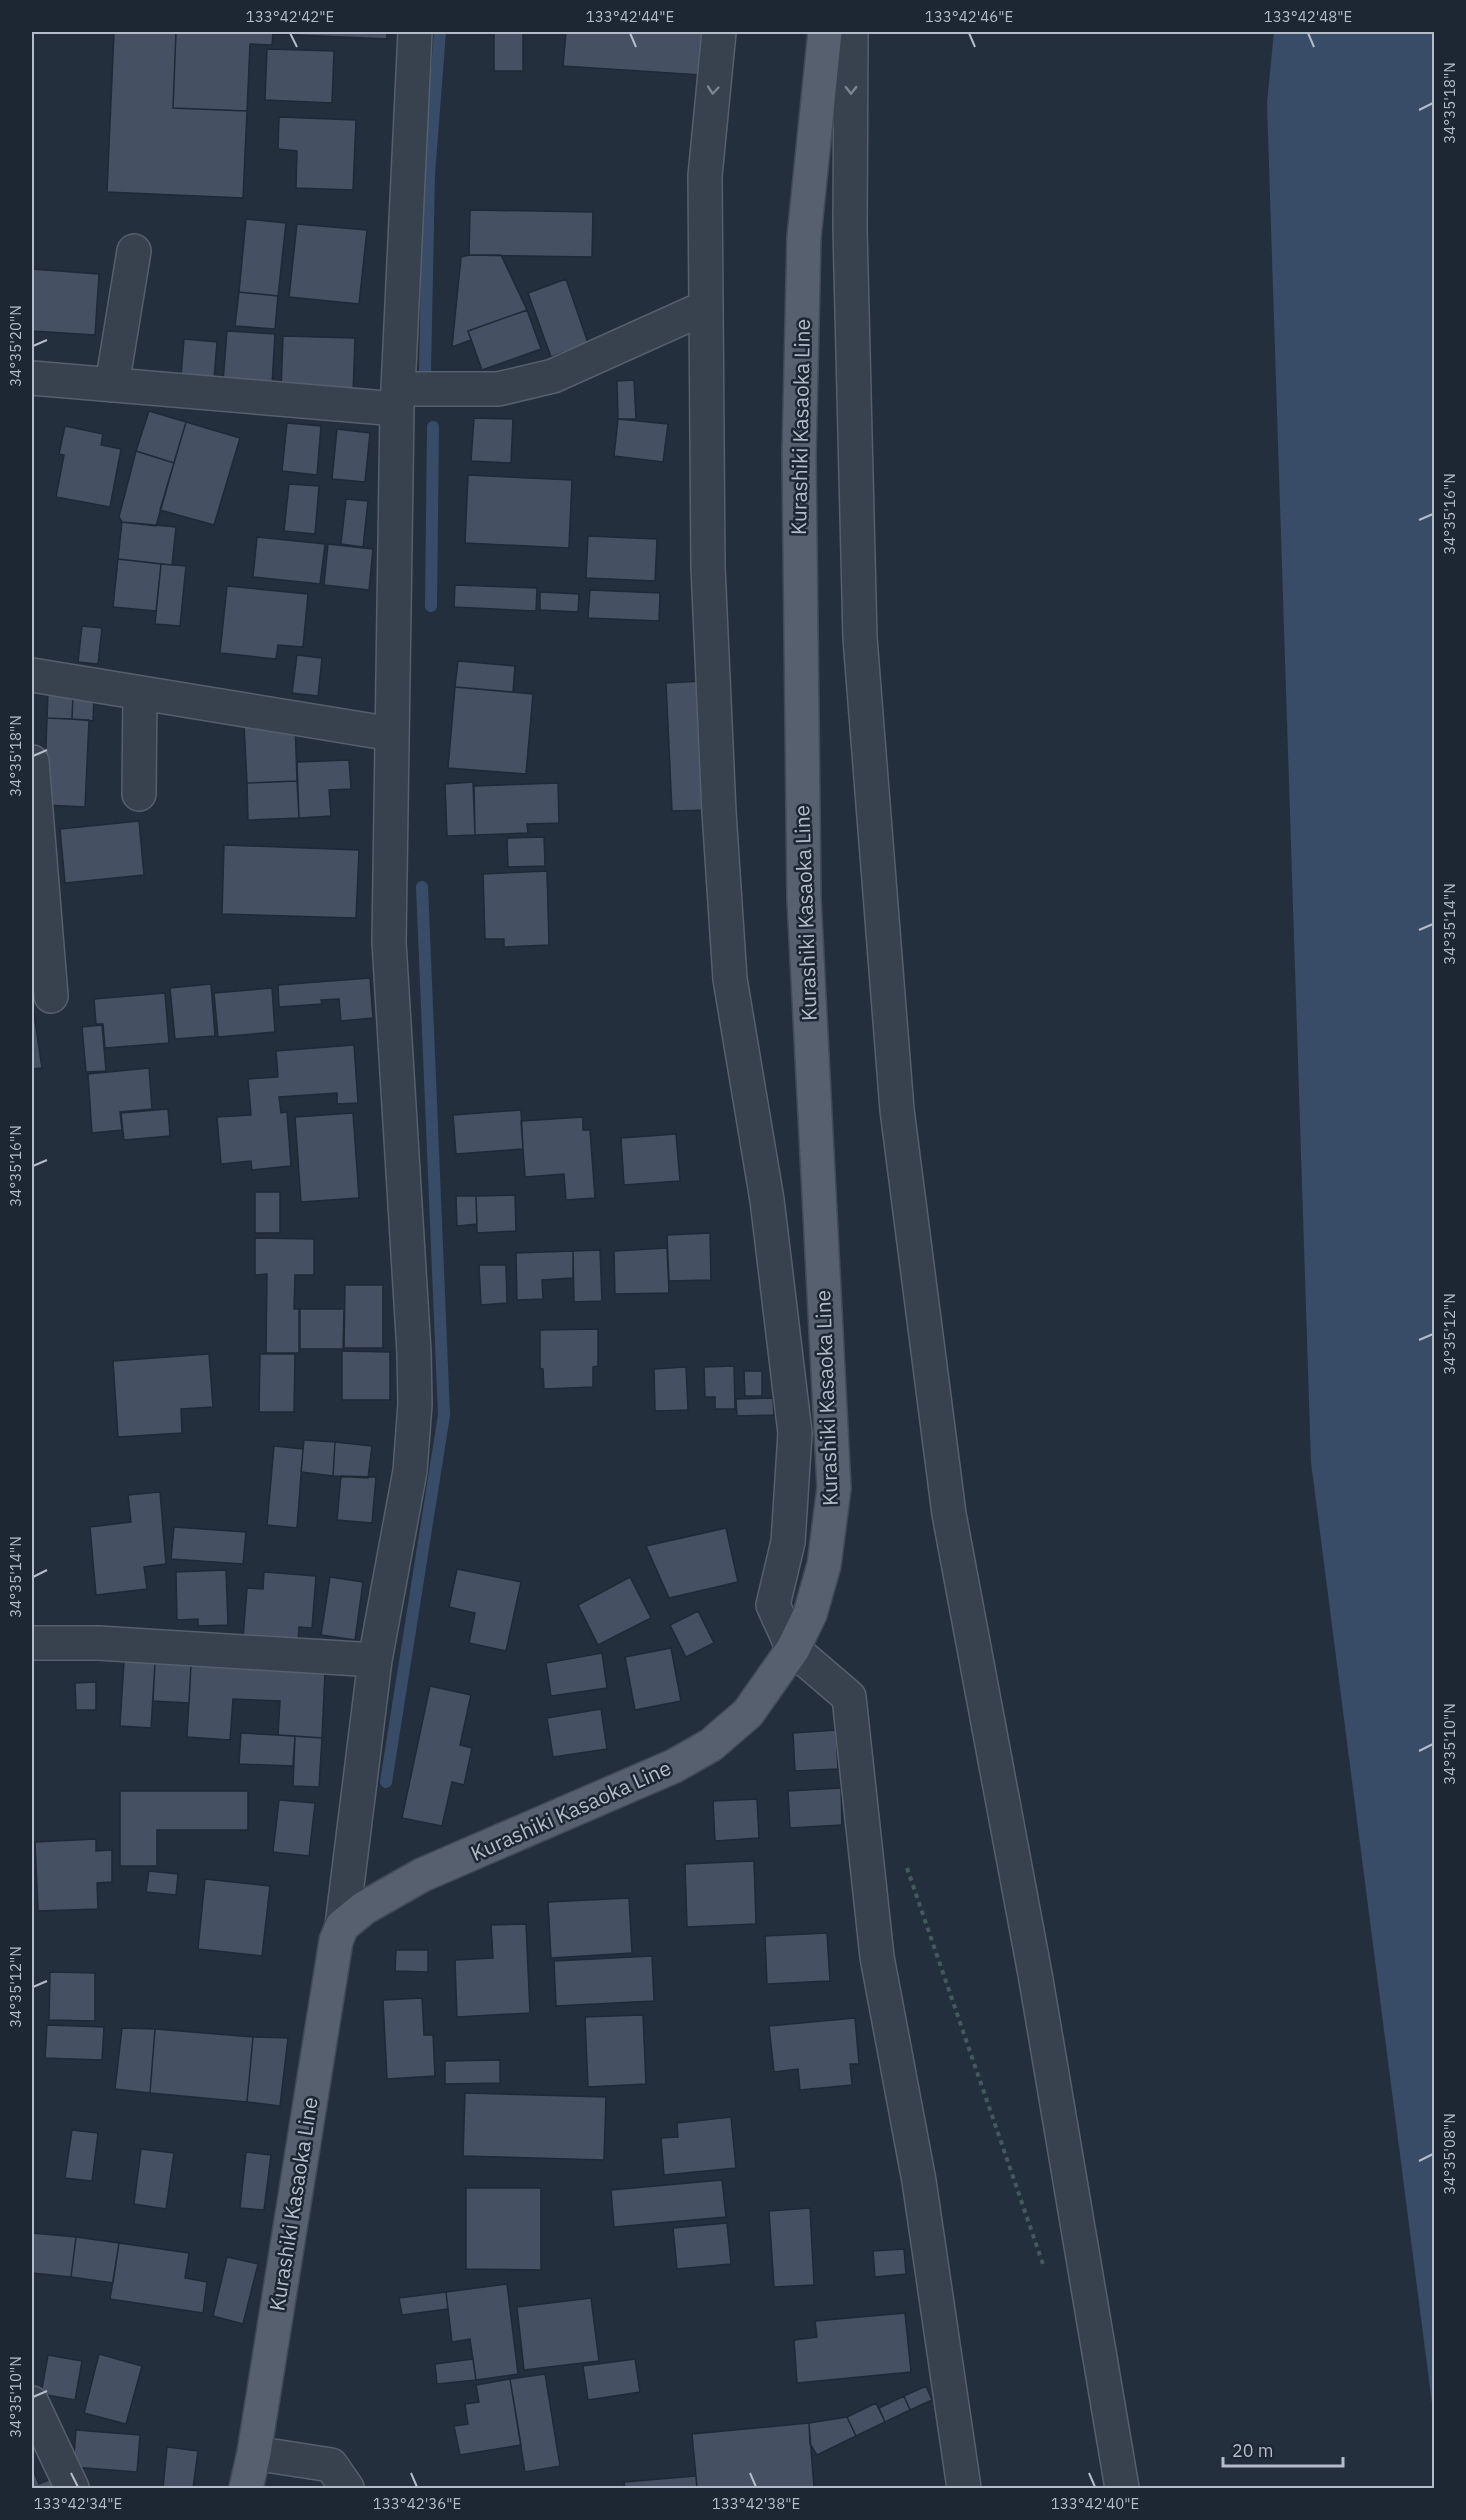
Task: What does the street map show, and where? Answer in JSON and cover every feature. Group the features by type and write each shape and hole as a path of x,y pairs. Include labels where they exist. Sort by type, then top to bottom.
{"main road":[{"name":"Kurashiki Kasaoka Line","path":"246,2488 254,2453 336,1941 342,1926 364,1908 422,1875 674,1766 711,1745 748,1713 793,1649 810,1614 824,1565 834,1488 804,899 799,456 804,237 825,32"}],"street":[{"path":"342,1926 375,1660 410,1471 415,1404 389,942 398,399 415,32"},
{"path":"718,32 705,176 704,309 708,567 719,812 730,979 767,1200 795,1433 788,1542 773,1605 793,1649 849,1697 877,1957 919,2181 964,2488"},
{"path":"851,32 851,206 860,638 897,1110 949,1514 1035,1974 1122,2488"},
{"path":"809,184 836,185 845,193 851,206"},
{"path":"112,385 134,251"},
{"path":"32,378 112,385 398,399 498,389 553,376 704,309"},
{"path":"32,675 392,734"},
{"path":"139,794 140,693"},
{"path":"32,762 51,996"},
{"path":"32,1643 98,1643 375,1660"},
{"path":"32,2403 72,2488"},
{"path":"254,2453 332,2465 347,2488"}],"path":[{"path":"907,1867 1047,2276"}],"water":[{"path":"1274,32 1434,32 1434,2419 1311,1462 1267,103"}],"building":[{"path":"114,32 176,32 173,108 247,111 243,198 107,192"},
{"path":"176,32 273,32 272,45 250,44 247,111 173,108"},
{"path":"273,32 387,32 387,39 273,34"},
{"path":"494,32 523,32 523,71 494,71"},
{"path":"566,32 704,32 701,75 563,66"},
{"path":"267,49 334,51 332,103 265,100"},
{"path":"279,117 356,120 353,190 296,188 297,151 278,149"},
{"path":"470,210 593,212 592,257 469,255"},
{"path":"246,219 286,223 278,296 239,292"},
{"path":"297,224 367,230 359,304 289,297"},
{"path":"501,255 527,310 468,331 471,340 452,347 461,257"},
{"path":"32,269 99,274 95,335 32,331"},
{"path":"566,279 588,343 551,357 528,293"},
{"path":"239,292 278,296 275,329 235,326"},
{"path":"527,310 541,349 482,370 468,331"},
{"path":"227,331 275,334 272,385 223,382"},
{"path":"283,336 355,338 353,393 281,390"},
{"path":"184,339 217,342 214,379 181,376"},
{"path":"634,380 636,419 618,419 617,381"},
{"path":"149,411 186,422 174,463 136,451"},
{"path":"474,418 513,419 511,463 471,461"},
{"path":"618,419 668,424 663,462 614,456"},
{"path":"186,422 240,438 214,525 160,510"},
{"path":"287,423 321,426 317,475 282,471"},
{"path":"65,426 103,434 101,445 121,449 110,507 56,497 64,455 59,454"},
{"path":"337,429 370,433 365,482 332,479"},
{"path":"136,451 174,463 156,526 122,522 119,517"},
{"path":"468,475 572,480 569,548 465,543"},
{"path":"289,484 319,486 315,534 284,531"},
{"path":"346,499 368,501 363,547 341,544"},
{"path":"122,522 176,527 172,565 118,559"},
{"path":"588,536 657,539 655,581 586,578"},
{"path":"257,537 325,544 320,584 253,577"},
{"path":"328,544 373,549 369,590 324,585"},
{"path":"118,559 161,564 156,611 113,607"},
{"path":"161,564 186,566 180,626 155,624"},
{"path":"455,585 537,588 536,611 454,607"},
{"path":"227,586 308,594 303,647 278,645 276,659 220,653"},
{"path":"590,590 660,593 659,621 588,618"},
{"path":"540,592 579,594 578,612 540,610"},
{"path":"82,626 102,628 98,664 78,662"},
{"path":"297,655 322,658 318,696 292,693"},
{"path":"458,661 515,666 513,692 455,687"},
{"path":"703,681 709,810 672,811 666,683"},
{"path":"455,687 533,694 526,774 448,768"},
{"path":"48,693 73,694 72,719 47,718"},
{"path":"73,694 94,696 93,721 72,719"},
{"path":"47,718 89,720 85,807 44,805"},
{"path":"295,722 297,781 247,783 244,724"},
{"path":"349,760 351,789 329,790 331,816 299,818 297,762"},
{"path":"297,781 299,818 248,820 247,783"},
{"path":"473,782 475,835 447,836 445,784"},
{"path":"558,783 559,823 527,824 528,833 475,835 474,786"},
{"path":"139,821 144,875 65,883 60,829"},
{"path":"544,837 545,866 508,867 507,838"},
{"path":"224,845 359,850 356,918 222,914"},
{"path":"547,871 549,945 504,947 504,939 485,939 483,874"},
{"path":"370,978 373,1018 341,1021 339,999 321,1000 322,1004 279,1007 278,985"},
{"path":"211,984 215,1036 175,1039 170,988"},
{"path":"272,988 275,1032 218,1037 214,993"},
{"path":"165,993 169,1043 105,1048 103,1024 96,1024 94,999"},
{"path":"32,1007 42,1068 32,1069"},
{"path":"102,1025 106,1071 86,1072 82,1027"},
{"path":"354,1045 358,1103 337,1104 337,1093 279,1097 281,1113 287,1112 291,1166 252,1170 251,1161 221,1164 217,1117 251,1115 248,1079 278,1077 276,1051"},
{"path":"149,1068 152,1109 120,1112 122,1130 92,1133 88,1074"},
{"path":"168,1109 170,1136 124,1140 121,1113"},
{"path":"521,1110 523,1149 456,1154 453,1115"},
{"path":"353,1113 359,1198 301,1202 295,1117"},
{"path":"583,1117 583,1130 590,1130 595,1198 566,1200 564,1174 525,1177 521,1121"},
{"path":"676,1134 680,1181 624,1185 621,1138"},
{"path":"255,1192 280,1192 280,1233 255,1233"},
{"path":"515,1195 516,1231 477,1233 476,1196"},
{"path":"456,1196 476,1196 477,1224 457,1226"},
{"path":"710,1233 711,1280 669,1281 667,1235"},
{"path":"255,1238 314,1239 314,1275 295,1275 294,1309 299,1309 299,1353 266,1353 267,1274 255,1275"},
{"path":"667,1248 669,1293 615,1294 614,1251"},
{"path":"600,1250 602,1301 574,1302 573,1251"},
{"path":"573,1251 573,1278 542,1280 543,1299 517,1300 516,1253"},
{"path":"479,1265 506,1265 507,1303 481,1305"},
{"path":"345,1285 383,1285 383,1348 344,1348"},
{"path":"300,1309 344,1309 343,1349 300,1349"},
{"path":"598,1329 598,1366 593,1367 593,1387 544,1389 543,1369 540,1368 540,1330"},
{"path":"342,1351 390,1352 390,1400 342,1400"},
{"path":"209,1354 213,1407 181,1409 182,1433 118,1437 113,1361"},
{"path":"260,1354 295,1354 294,1412 259,1412"},
{"path":"734,1366 735,1409 715,1409 715,1397 705,1397 704,1367"},
{"path":"686,1367 688,1410 655,1411 654,1369"},
{"path":"744,1371 762,1371 762,1396 745,1396"},
{"path":"773,1398 774,1415 737,1416 736,1399"},
{"path":"304,1440 335,1442 333,1476 301,1472"},
{"path":"335,1442 372,1446 368,1478 333,1476"},
{"path":"274,1446 303,1449 297,1528 267,1525"},
{"path":"341,1476 376,1477 372,1523 337,1520"},
{"path":"160,1492 166,1564 144,1567 147,1589 96,1595 90,1527 131,1522 128,1495"},
{"path":"174,1527 246,1532 243,1564 171,1559"},
{"path":"726,1528 738,1582 669,1598 646,1546"},
{"path":"457,1569 521,1582 506,1651 469,1643 475,1613 449,1607"},
{"path":"226,1570 228,1625 198,1626 198,1619 177,1620 176,1572"},
{"path":"264,1572 316,1576 312,1628 299,1627 298,1642 243,1638 247,1588 263,1589"},
{"path":"330,1577 363,1582 355,1640 321,1635"},
{"path":"630,1577 651,1618 598,1645 578,1605"},
{"path":"698,1611 714,1643 686,1657 670,1625"},
{"path":"671,1648 681,1701 635,1710 625,1657"},
{"path":"602,1653 607,1688 551,1696 546,1663"},
{"path":"124,1661 155,1663 151,1728 120,1726"},
{"path":"155,1663 191,1665 189,1703 153,1701"},
{"path":"191,1665 325,1672 322,1738 278,1735 280,1701 233,1699 230,1740 187,1737"},
{"path":"96,1682 96,1710 76,1710 75,1683"},
{"path":"430,1686 471,1695 460,1745 472,1748 464,1785 452,1782 442,1826 402,1818"},
{"path":"601,1709 607,1749 553,1757 547,1718"},
{"path":"836,1730 838,1769 795,1771 793,1733"},
{"path":"241,1733 295,1736 293,1766 239,1764"},
{"path":"295,1736 322,1738 319,1787 293,1786"},
{"path":"841,1788 842,1825 790,1828 788,1791"},
{"path":"120,1791 248,1791 248,1830 157,1830 157,1866 120,1866"},
{"path":"757,1799 759,1838 715,1841 713,1801"},
{"path":"279,1800 315,1803 309,1856 273,1852"},
{"path":"96,1839 96,1851 112,1850 112,1882 97,1883 98,1909 38,1911 35,1842"},
{"path":"754,1861 756,1924 687,1927 685,1864"},
{"path":"149,1871 178,1874 176,1895 146,1892"},
{"path":"205,1879 270,1886 262,1956 198,1949"},
{"path":"629,1898 632,1953 551,1958 548,1902"},
{"path":"526,1924 530,2013 457,2017 455,1960 493,1958 491,1925"},
{"path":"827,1933 830,1981 767,1984 765,1936"},
{"path":"396,1950 428,1950 428,1972 395,1971"},
{"path":"652,1956 654,2001 556,2006 554,1961"},
{"path":"50,1972 95,1973 95,2021 49,2020"},
{"path":"422,1998 424,2035 433,2035 435,2076 387,2079 383,2000"},
{"path":"643,2015 646,2084 588,2087 585,2017"},
{"path":"855,2018 859,2064 850,2064 852,2085 800,2090 798,2069 774,2072 769,2026"},
{"path":"47,2025 104,2027 102,2060 45,2058"},
{"path":"122,2028 155,2029 150,2093 115,2089"},
{"path":"155,2029 253,2037 247,2102 150,2093"},
{"path":"253,2037 288,2038 280,2106 247,2102"},
{"path":"500,2060 500,2083 445,2084 445,2061"},
{"path":"465,2093 606,2097 604,2160 463,2156"},
{"path":"731,2117 736,2168 664,2175 661,2138 678,2137 677,2123"},
{"path":"72,2130 98,2133 92,2181 65,2178"},
{"path":"141,2149 174,2153 166,2209 134,2204"},
{"path":"246,2152 271,2155 264,2210 240,2208"},
{"path":"722,2180 726,2217 614,2227 611,2190"},
{"path":"466,2188 541,2188 541,2270 466,2269"},
{"path":"810,2208 814,2285 774,2287 769,2211"},
{"path":"727,2223 731,2264 677,2269 673,2228"},
{"path":"32,2233 76,2237 71,2277 32,2273"},
{"path":"76,2237 119,2243 113,2283 71,2277"},
{"path":"119,2243 189,2253 185,2278 207,2282 203,2313 110,2299"},
{"path":"904,2249 906,2274 875,2277 873,2251"},
{"path":"227,2257 258,2264 243,2324 213,2316"},
{"path":"507,2284 518,2374 476,2380 470,2339 452,2342 446,2292"},
{"path":"446,2292 448,2309 402,2315 399,2298"},
{"path":"591,2298 599,2361 524,2370 517,2307"},
{"path":"905,2313 911,2372 797,2383 794,2340 817,2337 815,2321"},
{"path":"99,2354 142,2366 126,2424 84,2413"},
{"path":"48,2355 82,2361 75,2400 41,2394"},
{"path":"473,2359 476,2380 437,2384 435,2364"},
{"path":"635,2359 640,2392 588,2400 583,2366"},
{"path":"545,2374 560,2466 525,2472 510,2379"},
{"path":"510,2379 521,2445 460,2455 454,2426 468,2424 465,2404 479,2402 476,2385"},
{"path":"926,2386 932,2400 910,2410 904,2396"},
{"path":"904,2396 910,2410 885,2422 879,2408"},
{"path":"876,2403 885,2422 856,2436 847,2417"},
{"path":"847,2417 856,2436 817,2455 810,2444 809,2423"},
{"path":"809,2423 814,2488 697,2488 692,2434"},
{"path":"76,2430 140,2435 137,2472 73,2467"},
{"path":"167,2447 198,2451 193,2488 163,2488"},
{"path":"32,2467 39,2484 58,2476 63,2488 32,2488"},
{"path":"696,2476 697,2488 625,2488 624,2482"}],"waterway":[{"path":"425,371 429,174 440,32"},
{"path":"431,606 433,427"},
{"path":"386,1782 444,1415 422,887"}]}
